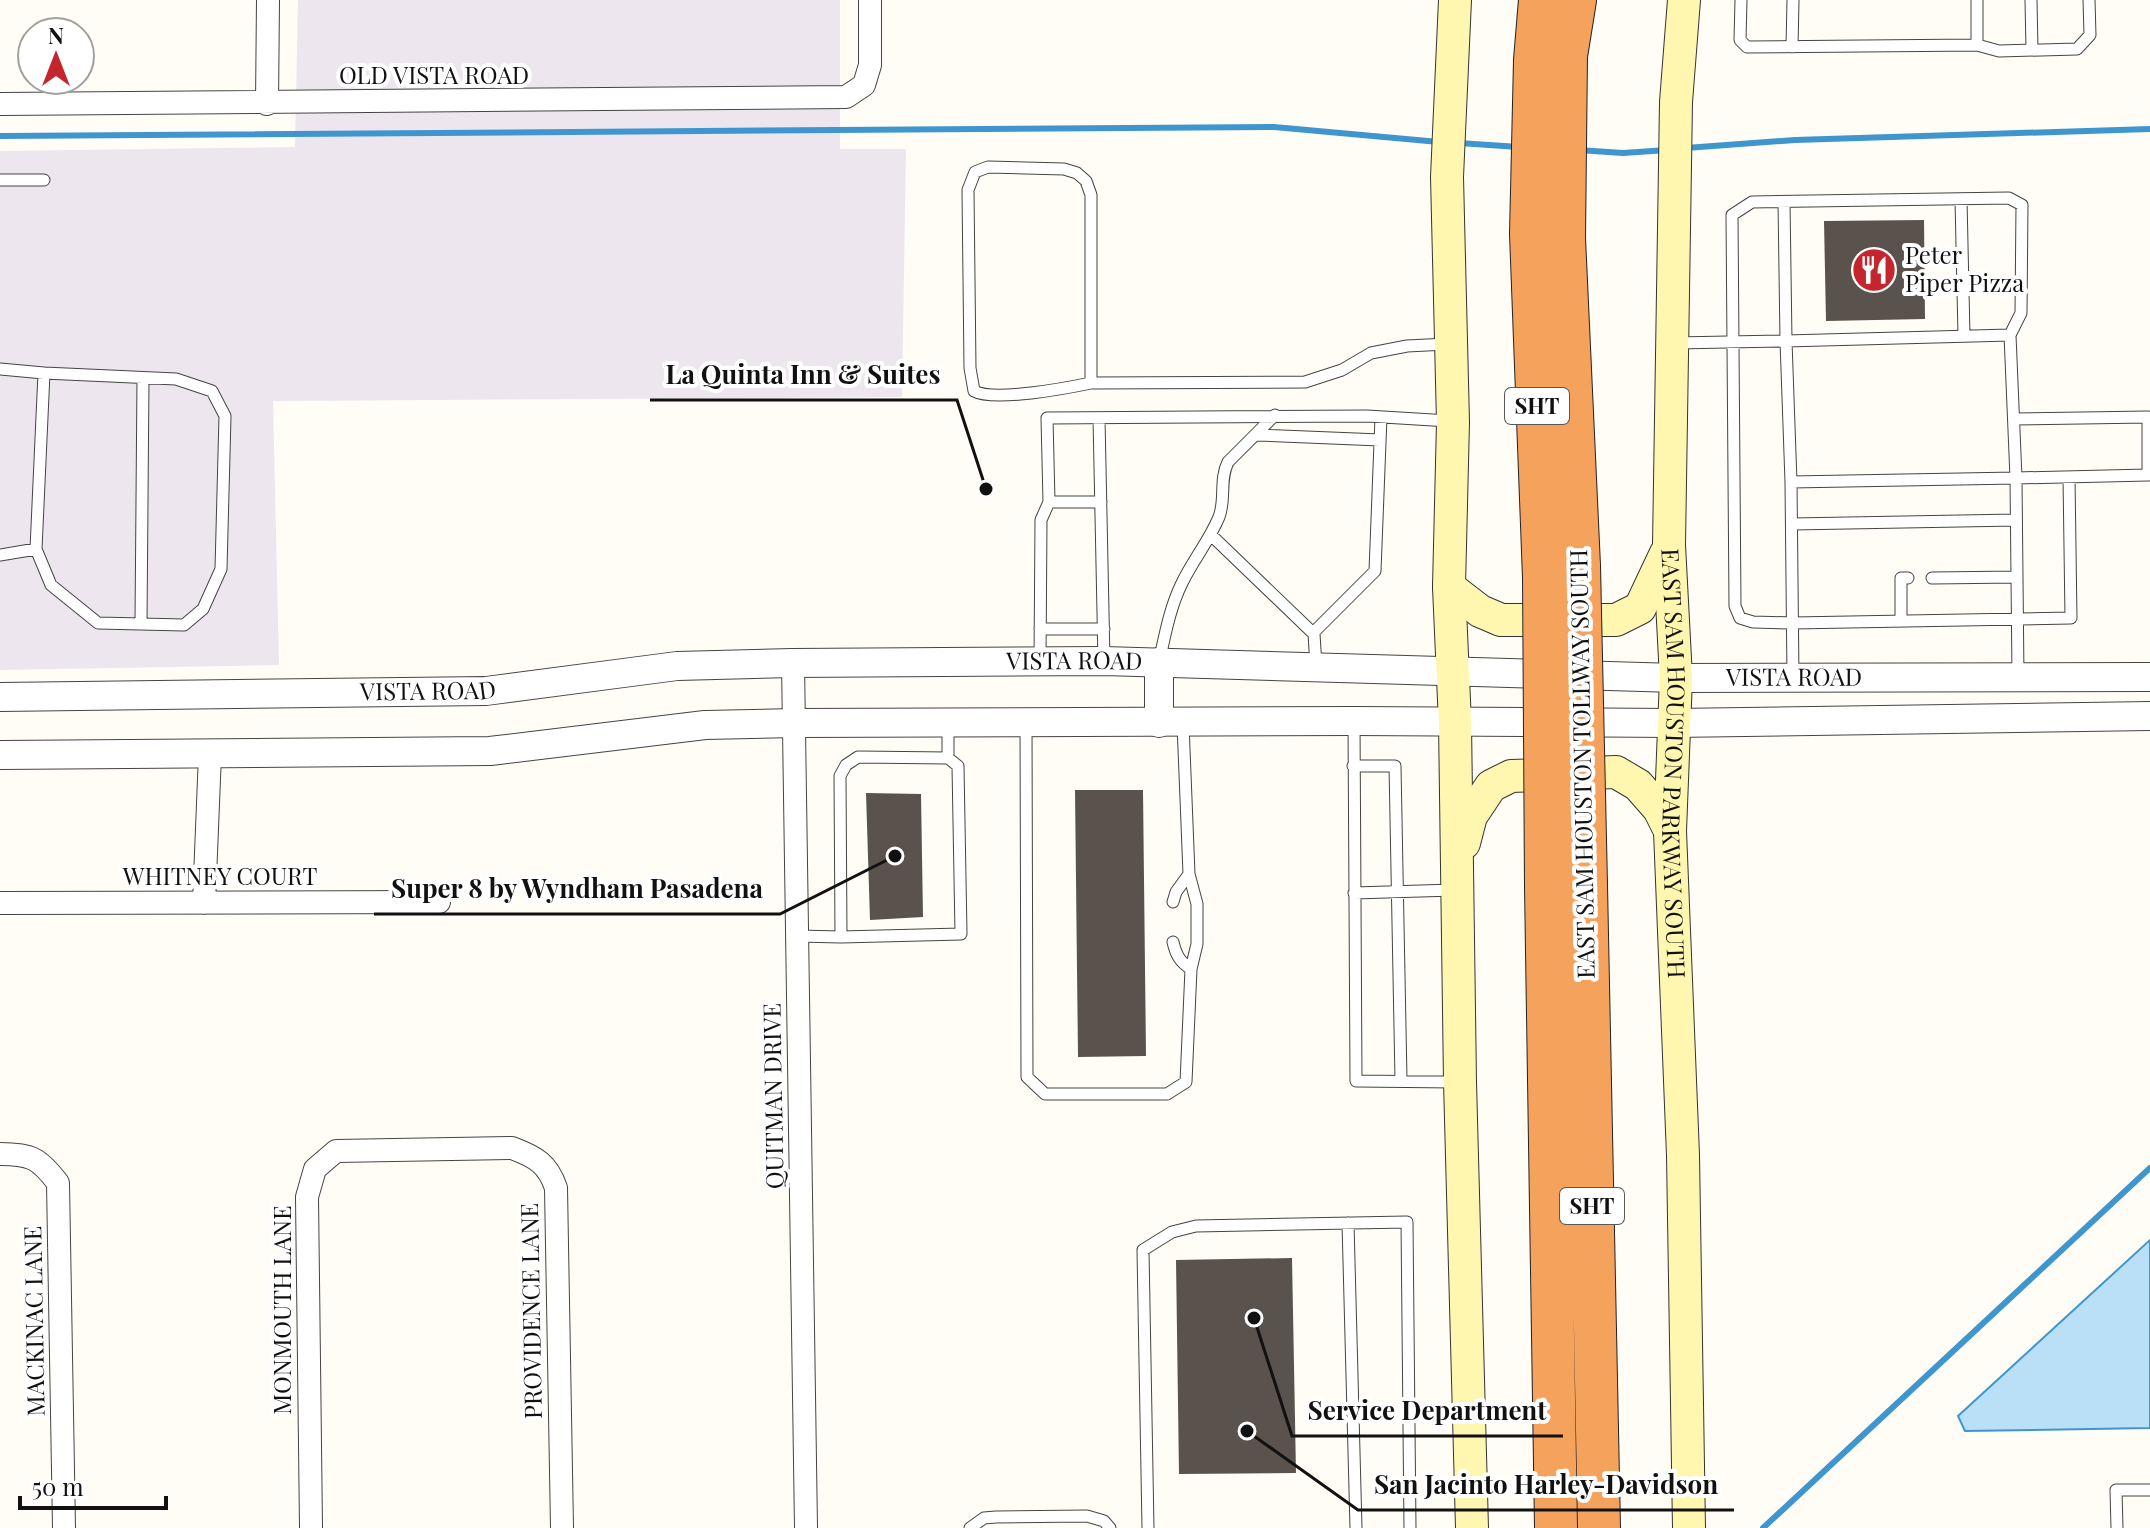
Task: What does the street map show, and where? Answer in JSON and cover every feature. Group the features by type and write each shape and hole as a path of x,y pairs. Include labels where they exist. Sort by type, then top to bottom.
{"highway":[{"name":"EAST SAM HOUSTON TOLLWAY SOUTH","path":"1540,0 1551,58 1547,236 1562,572 1566,886 1556,1528"},
{"name":"EAST SAM HOUSTON TOLLWAY SOUTH","path":"1551,58 1575,0"},
{"name":"EAST SAM HOUSTON TOLLWAY SOUTH","path":"1566,886 1599,1528"}],"main road":[{"path":"1455,0 1447,177 1453,422 1449,587 1455,723 1460,1082 1472,1528"},
{"name":"EAST SAM HOUSTON PARKWAY SOUTH","path":"1684,0 1676,102 1669,545 1676,678 1670,831 1683,1155 1689,1528"},
{"path":"1449,587 1480,611 1501,620 1616,620 1640,608 1669,545"},
{"path":"1458,876 1471,816 1491,786 1511,776 1616,772 1638,785 1659,809 1670,831"}],"street":[{"path":"267,104 268,0"},
{"name":"OLD VISTA ROAD","path":"0,104 846,97 864,85 870,65 870,0"},
{"name":"VISTA ROAD","path":"0,697 486,691 677,666 793,663 1104,661 1676,678 2150,677"},
{"path":"1159,662 1171,723"},
{"name":"QUITMAN DRIVE","path":"793,663 806,1528"},
{"path":"2018,678 2019,718"},
{"name":"VISTA ROAD","path":"0,755 490,751 705,725 795,723 1674,723 2150,716"},
{"path":"204,903 210,754"},
{"name":"WHITNEY COURT","path":"0,903 439,902"},
{"name":"PROVIDENCE LANE","path":"433,1149 512,1148 536,1157 550,1171 556,1188 562,1528"},
{"name":"MONMOUTH LANE","path":"311,1528 307,1197 315,1169 336,1151 433,1149"},
{"name":"MACKINAC LANE","path":"0,1154 25,1154 43,1163 58,1183 64,1528"}],"lane":[{"path":"1741,0 1740,40 1747,47 1977,45 1999,51 2077,49 2090,35 2089,0"},
{"path":"1792,47 1793,0"},
{"path":"1977,0 1977,45"},
{"path":"2031,0 2032,50"},
{"path":"1091,383 1091,195 1086,181 1077,173 1064,169 988,167 975,172 968,190 970,368 974,391 979,394 1058,391 1091,383 1305,382 1342,370 1371,353 1407,346 1451,344"},
{"path":"0,180 44,180"},
{"path":"2018,678 2017,620 2017,577 2016,520 2016,478 2010,335 2021,313 2022,205 2009,198 1752,202 1732,215 1735,606 1740,618 1753,622 1793,623 2017,620 2071,618 2069,477"},
{"path":"1961,199 1964,336"},
{"path":"1784,202 1793,678"},
{"path":"1672,343 2010,335"},
{"path":"0,369 176,379 212,391 225,416 221,569 203,609 184,625 98,623 51,585 36,549 44,373"},
{"path":"141,624 143,378"},
{"path":"1040,661 1041,520 1049,502 1047,418 1275,415 1453,422"},
{"path":"1159,662 1173,603 1182,581 1211,535 1221,512 1223,471 1228,462 1275,415"},
{"path":"1313,633 1375,571 1381,417"},
{"path":"1791,482 2148,475 2148,417 2014,419"},
{"path":"1099,418 1104,661"},
{"path":"1257,435 1380,440"},
{"path":"1049,502 1101,502"},
{"path":"1792,524 2016,520"},
{"path":"1211,535 1313,633 1316,669"},
{"path":"0,555 36,549"},
{"path":"1932,578 2017,577"},
{"path":"1901,621 1901,578 1908,578"},
{"path":"1040,629 1104,629"},
{"path":"1354,721 1356,1081 1460,1082"},
{"path":"948,723 948,758"},
{"path":"1026,723 1027,1077 1045,1094 1167,1094 1186,1082 1191,969 1197,944 1197,904 1189,874 1171,723"},
{"path":"798,936 841,937 961,934 958,766 948,758 858,757 846,765 840,776 841,937"},
{"path":"1353,766 1395,766 1401,1080"},
{"path":"1173,902 1189,874"},
{"path":"1354,893 1397,892 1458,876"},
{"path":"1173,942 1182,963 1191,969"},
{"path":"1148,1528 1143,1250 1172,1232 1196,1226 1407,1222 1410,1528"},
{"path":"1348,1223 1356,1528"},
{"path":"2117,1528 2116,1490 2150,1490"},
{"path":"970,1528 984,1518 1087,1516 1104,1521 1110,1528"}],"shaded area":[{"path":"298,0 840,0 840,149 906,149 902,397 273,401 279,665 0,670 0,151 295,147"}],"water":[{"path":"2150,1240 2150,1428 1965,1431 1958,1416"}],"building":[{"name":"Peter Piper Pizza","path":"1924,220 1925,319 1826,321 1824,221"},
{"path":"1075,790 1143,790 1146,1056 1078,1057"},
{"path":"866,793 921,794 923,917 870,920"},
{"path":"1292,1258 1296,1473 1179,1474 1176,1260"}],"waterway":[{"path":"0,136 1274,127 1439,142"},
{"path":"1686,148 1795,140 2150,129"},
{"path":"1459,143 1519,147"},
{"path":"1578,150 1623,153 1667,150"},
{"path":"1763,1528 2150,1168"}],"place":[{"name":"Peter Piper Pizza","path":"1874,270"},
{"name":"La Quinta Inn & Suites","path":"986,489"},
{"name":"Super 8 by Wyndham Pasadena","path":"895,856"},
{"name":"Service Department","path":"1254,1318"},
{"name":"San Jacinto Harley-Davidson","path":"1247,1431"}]}
